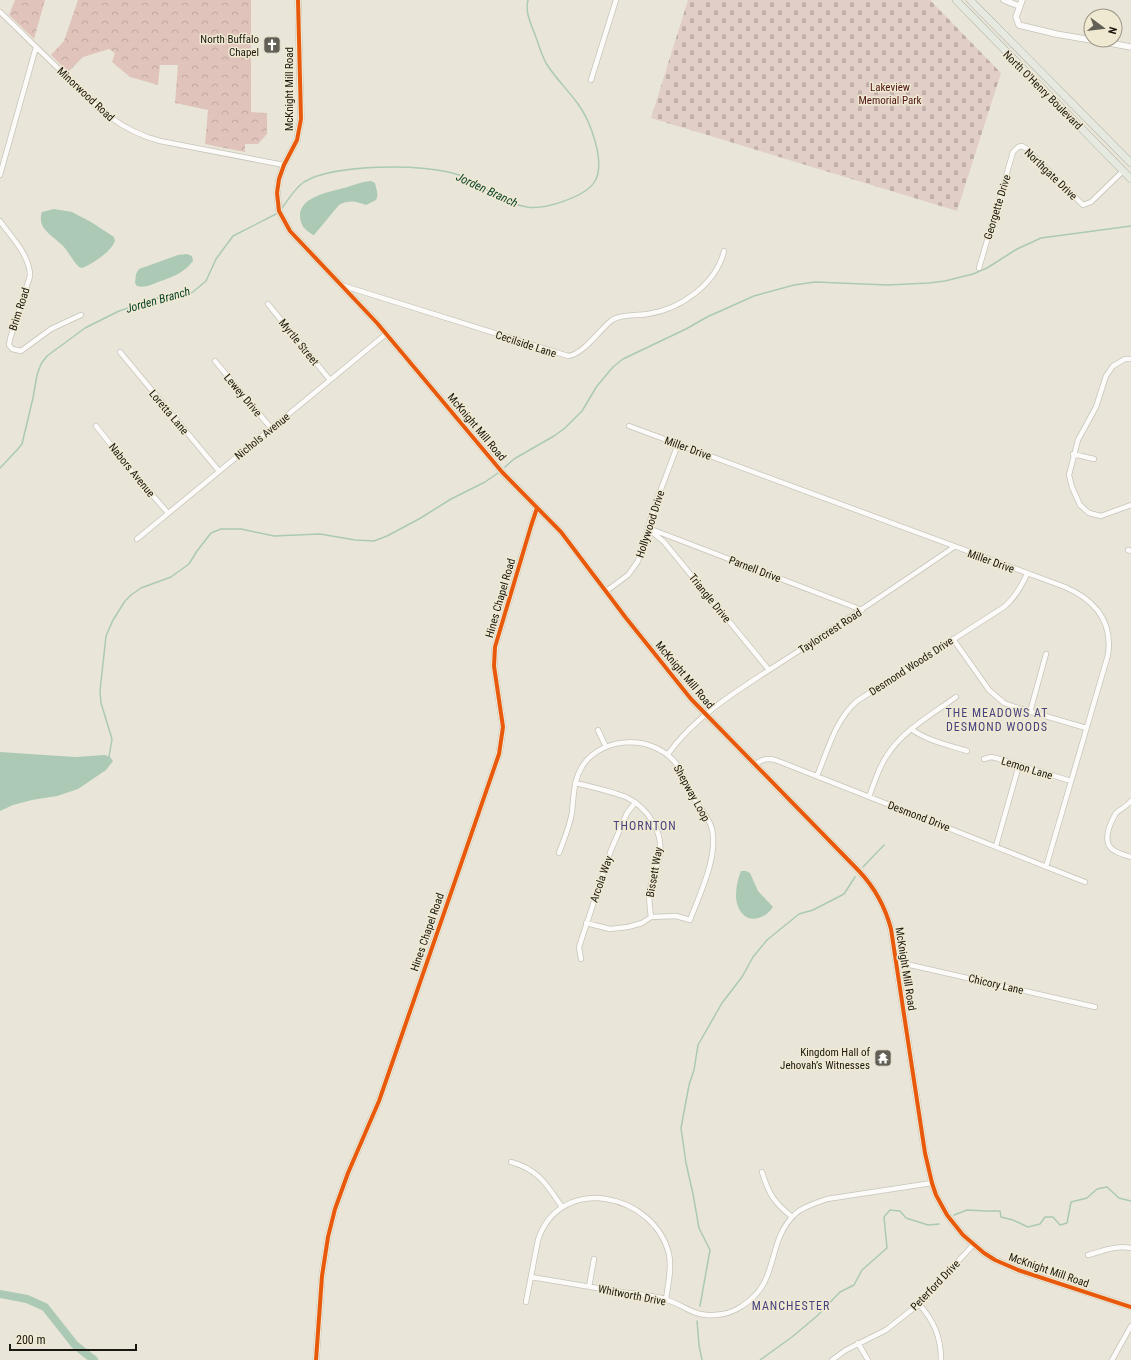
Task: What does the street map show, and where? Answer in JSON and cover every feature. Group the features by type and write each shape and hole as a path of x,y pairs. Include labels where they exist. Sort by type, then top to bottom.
{"highway":[{"name":"North O'Henry Boulevard","path":"956,0 1131,179"},
{"name":"North O'Henry Boulevard","path":"970,0 1131,163"},
{"path":"977,0 1002,32"},
{"path":"1123,171 1131,172"}],"street":[{"name":"McKnight Mill Road","path":"298,0 301,119 297,140 284,165 279,179 277,193 278,206 283,219 296,238 386,334 489,457 561,532 605,592 705,714 859,871 877,893 892,928 926,1155 932,1183 936,1195 947,1215 973,1245 1007,1266 1131,1306"},
{"path":"591,80 616,0"},
{"path":"1004,0 1019,6"},
{"path":"1022,0 1016,18 1019,25 1083,38"},
{"name":"Minorwood Road","path":"0,12 101,110 117,123 135,132 160,141 284,165"},
{"path":"0,175 36,47"},
{"name":"Northgate Drive","path":"1018,147 1022,146 1028,149 1084,205 1091,202 1123,171"},
{"name":"Georgette Drive","path":"979,268 1013,152 1018,147"},
{"name":"Brim Road","path":"0,221 25,257 30,269 30,276 10,339 9,345 12,349 21,350 51,329 81,315"},
{"name":"Cecilside Lane","path":"341,285 568,356 576,353 613,320 623,316 655,313 687,298 712,277 720,263 724,251"},
{"name":"Myrtle Street","path":"268,304 330,380"},
{"name":"Nichols Avenue","path":"137,539 386,334"},
{"name":"Loretta Lane","path":"120,352 219,472"},
{"path":"1131,359 1125,359 1120,362 1110,369 1106,376 1096,407 1080,434 1073,454 1070,470 1070,479 1080,505 1085,511 1092,515 1101,516 1131,505"},
{"name":"Lewey Drive","path":"215,361 271,428"},
{"name":"Nabors Avenue","path":"96,426 134,474 168,513"},
{"name":"Miller Drive","path":"629,426 1065,587 1077,592 1094,605 1106,626 1109,638 1108,655 1046,867"},
{"name":"Hollywood Drive","path":"605,592 628,575 640,556 648,528 678,444"},
{"path":"1073,454 1094,459"},
{"name":"Hines Chapel Road","path":"316,1360 323,1270 328,1238 335,1209 348,1173 379,1100 499,754 503,727 494,673 495,647 537,508"},
{"name":"Parnell Drive","path":"648,528 862,610"},
{"name":"Triangle Drive","path":"648,528 664,542 769,670"},
{"name":"Taylorcrest Road","path":"668,754 685,733 705,714 954,547"},
{"name":"Desmond Woods Drive","path":"817,776 837,726 848,708 1004,607 1012,600 1027,574"},
{"path":"953,639 989,690 1004,703 1086,728"},
{"path":"1030,712 1046,654"},
{"path":"869,796 886,758 898,740 956,697"},
{"path":"911,729 939,743 967,751"},
{"path":"598,730 606,747"},
{"name":"Shepway Loop","path":"559,853 570,818 575,783 584,765 594,754 606,747 624,742 636,742 652,746 668,754 681,770 690,791 708,819 712,829 712,855 690,920 676,916 651,917"},
{"name":"Lemon Lane","path":"984,759 991,757 1071,781"},
{"name":"Desmond Drive","path":"754,765 762,759 770,758 1085,882"},
{"path":"996,846 1019,765"},
{"name":"Bissett Way","path":"575,783 625,797 647,813 655,825 659,837 660,855 650,890 649,900 651,917"},
{"path":"1131,801 1115,815 1107,834 1107,841 1111,849 1118,854 1131,857"},
{"name":"Arcola Way","path":"581,959 580,947 586,923 611,850 626,813 635,803"},
{"path":"586,923 610,929 628,927 642,923 651,917"},
{"name":"Chicory Lane","path":"897,962 1095,1007"},
{"path":"511,1162 522,1165 538,1175 546,1183 562,1207"},
{"path":"762,1172 765,1184 774,1201 792,1217"},
{"name":"Whitworth Drive","path":"531,1277 666,1299 699,1314 707,1315 732,1312 750,1301 764,1284 770,1271 779,1238 787,1223 796,1213 810,1204 827,1199 932,1183"},
{"path":"526,1302 541,1230 548,1220 562,1207 586,1198 600,1198 621,1204 644,1215 657,1227 664,1240 669,1255 670,1268 666,1299"},
{"name":"Peterford Drive","path":"832,1360 858,1343 886,1330 919,1304 973,1245"},
{"path":"1088,1255 1113,1247 1131,1248"},
{"path":"589,1287 594,1259"},
{"path":"919,1304 933,1322 939,1336 941,1360"},
{"path":"1112,1360 1131,1326"},
{"path":"858,1343 868,1360"}],"green space":[{"path":"15,0 45,0 34,39 9,15"},
{"path":"78,0 251,0 251,112 267,113 267,134 258,144 245,144 245,152 205,144 208,110 175,103 178,65 160,65 158,85 130,77 112,62 115,53 109,49 83,57 68,72 51,55 64,41"},
{"name":"Lakeview Memorial Park","path":"688,0 930,0 1001,73 957,211 651,118"}],"shaded area":[{"path":"371,181 375,183 377,194 376,200 366,205 346,202 339,205 314,235 304,227 300,219 300,215 305,203 324,193"},
{"path":"54,209 72,212 91,222 114,237 115,241 113,245 96,261 82,268 79,267 64,247 44,228 41,218 42,212"},
{"path":"187,254 192,256 193,261 177,274 145,286 140,287 135,283 136,274 139,269 178,255"},
{"path":"0,752 75,757 105,755 110,757 113,761 106,770 78,789 57,796 13,805 0,811"},
{"path":"741,871 750,873 758,891 773,907 763,916 753,919 749,918 742,913 737,905 737,883"}],"waterway":[{"name":"Jorden Branch","path":"282,208 304,182 318,176 336,172 380,167 425,168 459,175 509,202 527,207 544,206 564,201 574,197 590,187 595,181 599,163 592,130 583,111 553,74 544,59 528,16 528,0"},
{"name":"Jorden Branch","path":"0,468 22,444 37,375 41,364 47,356 85,328 119,311 161,297 188,295 206,281 216,259 233,236 276,214"},
{"path":"505,467 514,459 565,428 582,411 597,386 613,367 623,359 686,329 707,317 754,296 794,285 815,282 888,285 945,281 973,274 987,268 1017,249 1041,238 1131,226"},
{"path":"109,757 112,739 101,703 100,691 106,636 113,620 125,601 131,595 141,588 171,577 189,564 211,533 221,529 241,529 274,536 320,534 355,540 374,541 387,536 419,519 451,499 485,482 498,473"},
{"path":"863,867 884,845"},
{"path":"700,1306 710,1250 699,1228 686,1163 681,1128 698,1045 722,1003 742,977 753,957 767,940 799,914 813,910 844,894 855,877"},
{"path":"954,1215 967,1210 1000,1211 1001,1217 1013,1220 1028,1227 1040,1224 1045,1217 1053,1217 1060,1225 1067,1223 1071,1202 1087,1198 1097,1189 1107,1187 1119,1198 1131,1201"},
{"path":"760,1360 792,1337 817,1316 840,1292 854,1285 862,1270 887,1248 884,1217 890,1210 900,1211 906,1218 928,1225 939,1224"},
{"path":"0,1294 27,1299 45,1307 75,1345 94,1360"},
{"path":"697,1321 702,1360"}],"cycle path":[{"path":"298,0 301,119 297,140 284,165 279,179 277,193 279,211 290,231 377,323 502,472 561,532 626,618 691,699 859,871 875,891 886,913 891,929 925,1153 936,1195 947,1215 963,1235 984,1253 995,1260 1018,1270 1131,1307"},
{"path":"316,1360 322,1276 328,1237 335,1209 348,1173 379,1101 499,754 503,727 494,666 495,647 537,508"}],"place":[{"name":"North Buffalo Chapel","path":"272,45"},
{"name":"Kingdom Hall of Jehovah’s Witnesses","path":"883,1058"}],"district":[{"name":"THE MEADOWS AT DESMOND WOODS","path":"997,720"},
{"name":"THORNTON","path":"645,826"},
{"name":"MANCHESTER","path":"791,1306"}]}
